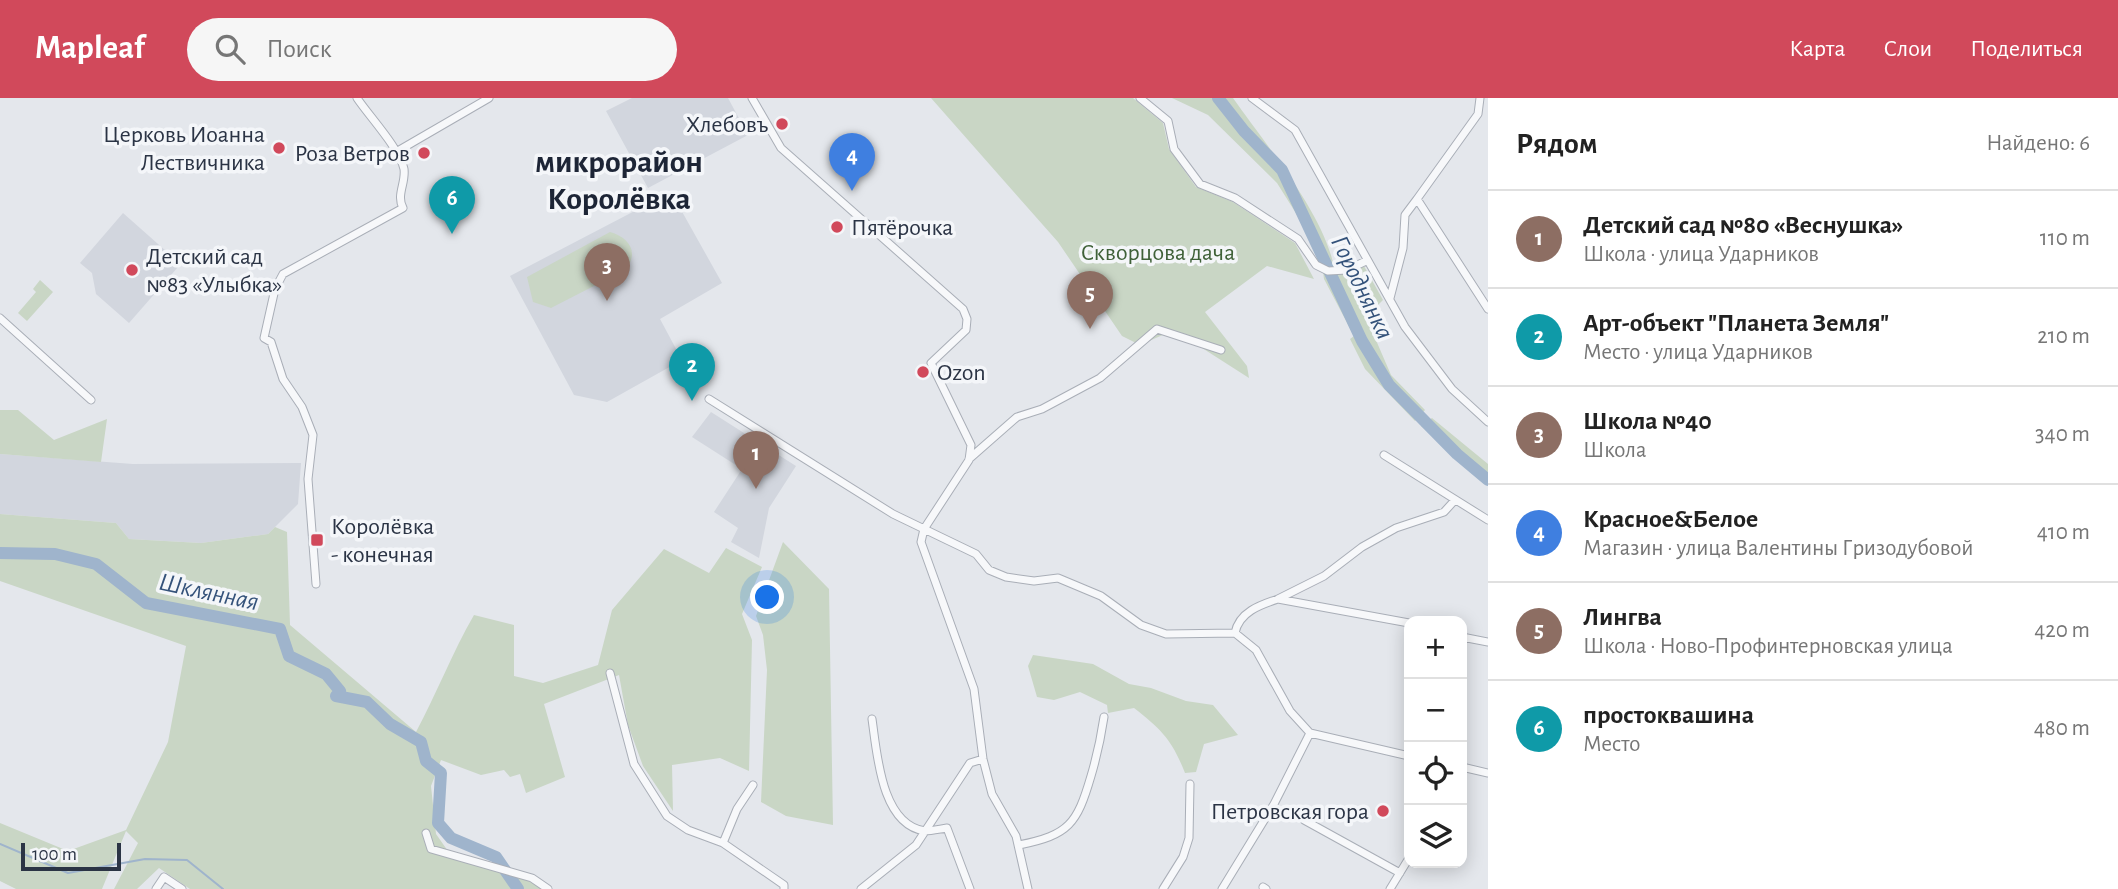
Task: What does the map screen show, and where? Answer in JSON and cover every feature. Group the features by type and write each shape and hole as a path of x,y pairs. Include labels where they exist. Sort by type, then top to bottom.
{"street":[{"path":"316,584 308,479 313,435 302,407 283,379 271,341 264,338 275,289 283,274 403,208 400,201 404,169 396,152 357,98"},
{"path":"396,152 489,98"},
{"path":"752,98 781,148 962,309 967,319 966,330 931,363 971,445 969,460"},
{"path":"1140,98 1168,121 1174,149 1200,184 1235,198 1298,239 1316,265 1328,271 1347,270 1366,261"},
{"path":"1252,98 1295,130 1405,327 1452,389 1488,422"},
{"path":"1390,298 1403,248 1405,215 1478,114 1480,98"},
{"path":"1417,199 1488,309"},
{"path":"0,318 91,400"},
{"path":"1028,889 1019,845 992,794 983,759 974,689 921,542 923,528 969,460 1017,417 1042,409 1100,378 1157,329 1221,349"},
{"path":"709,399 856,492 976,554 989,570 1006,577 1034,581 1058,578 1101,596 1141,625 1166,634 1235,633 1256,650 1290,711 1310,733 1404,755"},
{"path":"1384,455 1488,520"},
{"path":"1235,633 1237,623 1257,606 1278,599 1324,576 1362,547 1396,528 1444,512 1454,501"},
{"path":"1278,599 1404,622"},
{"path":"1467,638 1488,642"},
{"path":"610,673 634,764 667,816 688,830 723,843 784,885 784,889"},
{"path":"1019,845 1048,839 1063,830 1081,811 1101,741 1104,717"},
{"path":"872,719 883,788 902,820 924,831 947,828 970,889"},
{"path":"1222,889 1274,804 1310,733"},
{"path":"861,889 916,845 970,763 983,759"},
{"path":"1467,768 1488,773"},
{"path":"1163,889 1183,857 1189,838 1190,784"},
{"path":"723,843 737,809 752,785"},
{"path":"1304,820 1400,873"},
{"path":"426,833 431,849 531,878 548,889"},
{"path":"1390,889 1404,866"},
{"path":"156,889 164,877 182,889"}],"shaded area":[{"path":"632,98 728,98 748,135 648,188 606,111"},
{"path":"671,192 722,283 660,319 682,360 607,402 574,395 510,276"},
{"name":"Детский сад №83 «Улыбка»","path":"123,213 175,259 172,262 178,267 129,323 96,294 92,273 80,263"},
{"path":"711,412 796,466 769,508 759,558 731,542 738,528 714,512 742,469 692,437"},
{"path":"0,454 133,464 301,463 298,504 268,534 201,543 129,539 116,523 0,514"}],"green space":[{"name":"Скворцова дача","path":"931,98 1133,98 1163,123 1169,149 1196,187 1233,202 1295,243 1314,279 1267,266 1205,312 1247,366 1249,378 1174,330 1140,345 1122,336 1058,242"},
{"path":"1172,98 1233,98 1309,206 1330,253 1335,274 1364,266 1383,300 1366,317 1391,375 1425,410 1415,421 1365,369 1350,339 1354,336 1324,279 1322,263 1309,234 1277,183 1208,115"},
{"path":"610,232 617,234 630,246 632,258 625,270 551,308 533,302 527,277"},
{"path":"40,280 53,292 27,321 18,313 36,292 33,289"},
{"path":"0,410 18,410 54,440 107,419 101,462 0,454"},
{"path":"1432,418 1488,464 1488,483 1421,426"},
{"path":"0,514 116,523 129,539 201,543 268,534 275,527 287,532 290,625 416,732 474,615 514,625 514,676 543,683 598,665 612,610 664,549 709,573 726,548 762,567 742,614 752,640 749,771 720,758 672,765 673,811 643,766 628,725 619,675 544,704 565,777 526,793 520,774 510,777 504,770 481,775 441,760 431,786 436,834 450,854 506,869 543,889 190,889 159,868 137,889 114,889 138,843 126,831 102,889 16,889 0,881 0,823 68,851 126,830 168,742 186,646 0,581"},
{"path":"783,542 829,589 833,825 786,816 761,802 767,670 763,635 756,616"},
{"path":"1033,655 1093,664 1129,684 1151,688 1186,701 1213,705 1238,735 1204,744 1196,772 1185,773 1165,736 1134,708 1108,713 1107,705 1080,692 1054,700 1037,697 1028,666"}],"waterway":[{"name":"Городнянка","path":"1218,98 1244,131 1282,170 1362,341 1389,385 1457,454 1488,480"},
{"name":"Шклянная","path":"0,553 55,554 96,564 146,603 280,629 289,656 326,674 340,691 336,696 367,702 390,724 421,742 426,761 441,773 438,823 451,838 496,857 518,889"},
{"path":"0,844 68,873 145,859 187,860 223,889"}],"place":[{"name":"Хлебовъ","path":"782,124"},
{"name":"Церковь Иоанна Лествичника","path":"279,148"},
{"name":"Роза Ветров","path":"424,153"},
{"name":"Красное&Белое","path":"852,191"},
{"name":"Пятёрочка","path":"837,227"},
{"name":"простоквашина","path":"452,234"},
{"name":"Детский сад №83 «Улыбка»","path":"132,270"},
{"name":"Школа №40","path":"607,301"},
{"name":"Лингва","path":"1090,329"},
{"name":"Ozon","path":"923,372"},
{"name":"Арт-объект \"Планета Земля\"","path":"692,401"},
{"name":"Детский сад №80 «Веснушка»","path":"756,489"},
{"name":"Королёвка - конечная","path":"317,540"},
{"name":"Петровская гора","path":"1383,811"}],"district":[{"name":"микрорайон Королёвка","path":"619,180"}]}
